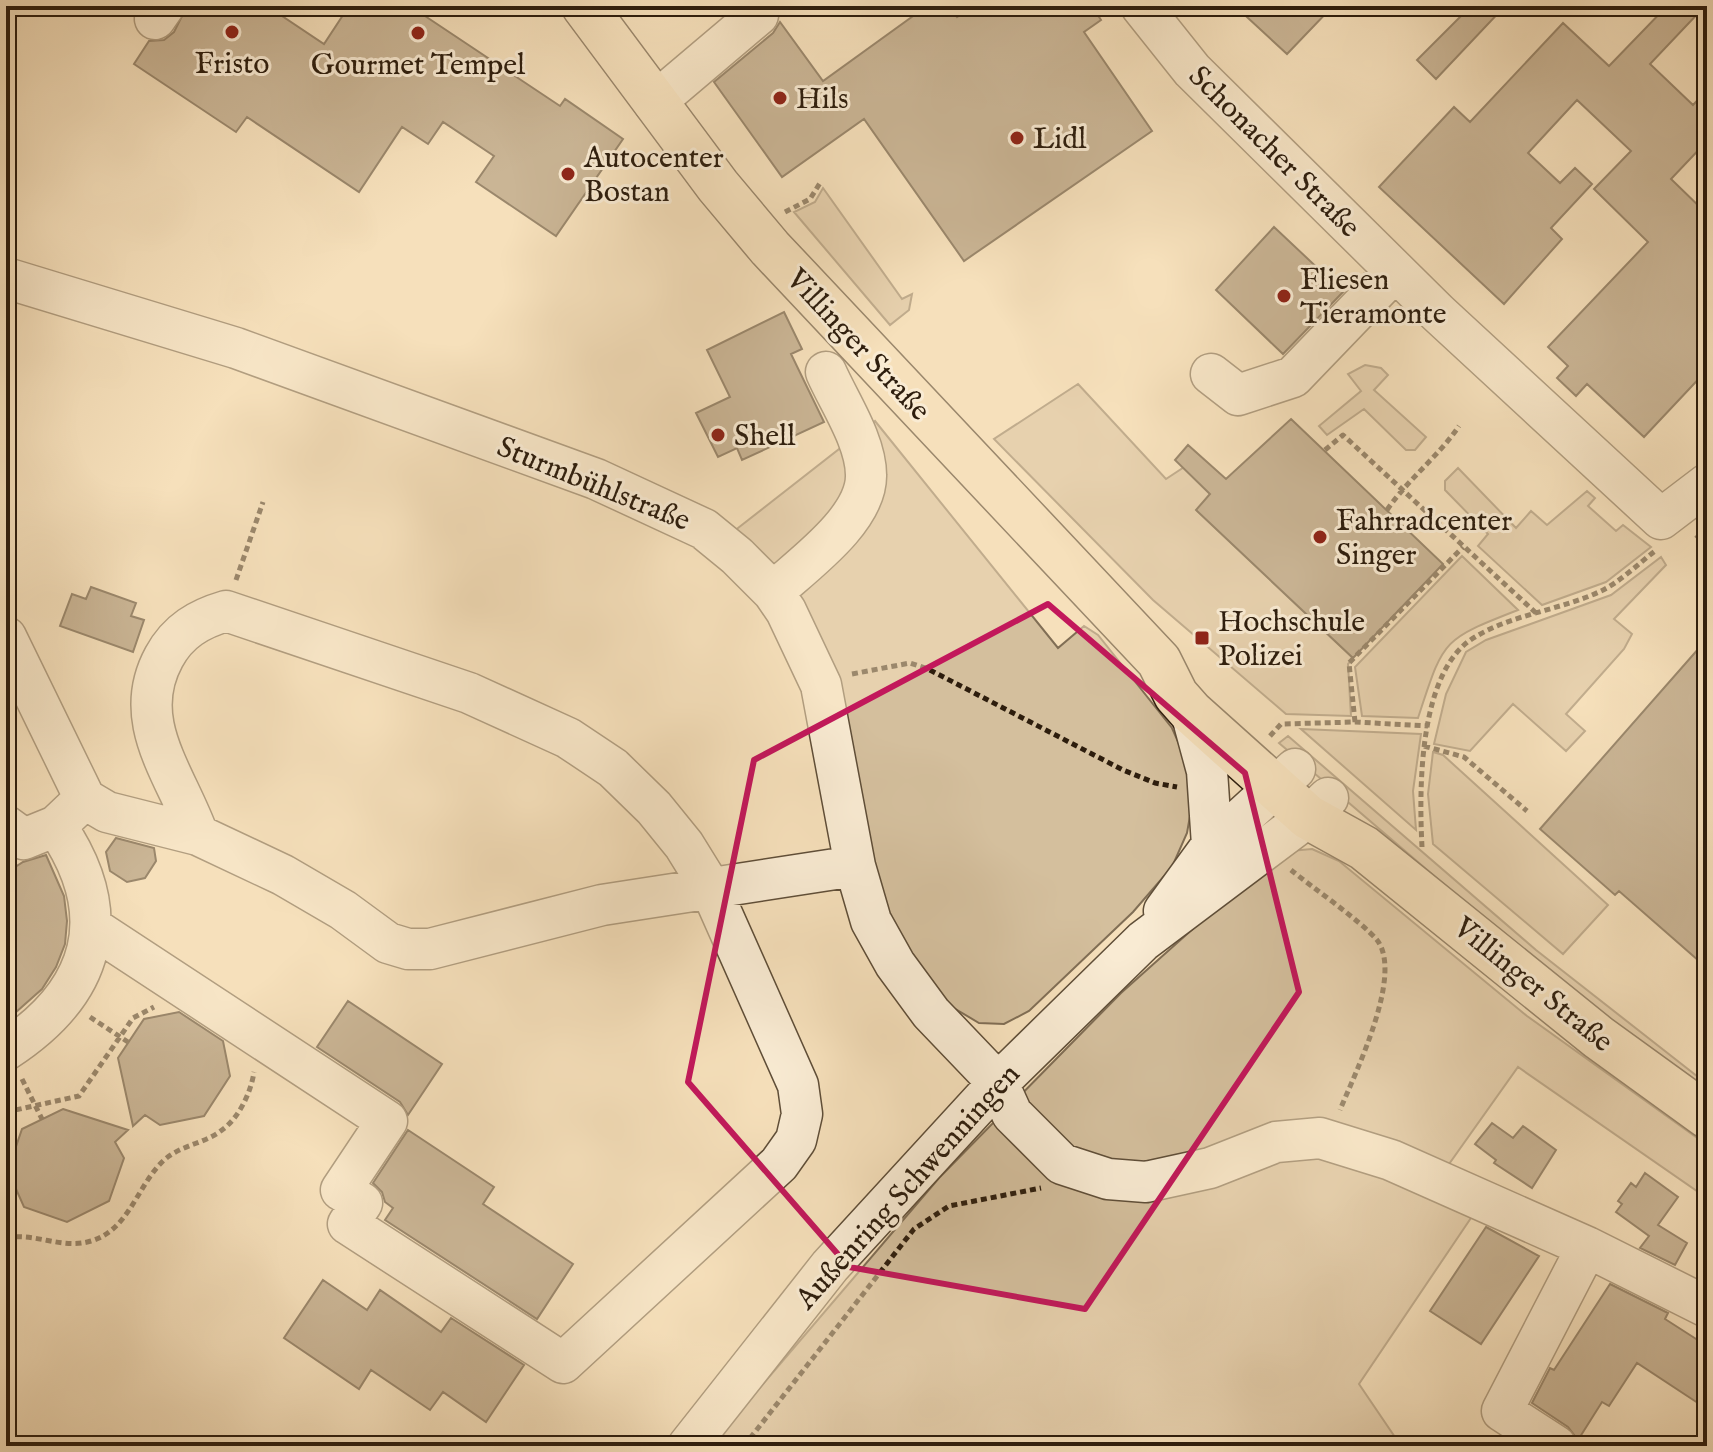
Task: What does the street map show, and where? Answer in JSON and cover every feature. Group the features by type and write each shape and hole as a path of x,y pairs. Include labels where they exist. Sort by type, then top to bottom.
{"main road":[{"name":"Villinger Straße","path":"584,6 654,103 770,248 1159,661 1176,695 1191,712 1280,764"},
{"name":"Villinger Straße","path":"1159,661 1192,677 1280,764 1318,808 1364,848 1598,1037 1707,1116"}],"street":[{"path":"654,103 758,15 752,6"},
{"name":"Schonacher Straße","path":"1141,6 1192,70 1395,271 1583,450 1661,519"},
{"path":"1211,374 1238,395 1293,377 1395,271"},
{"name":"Sturmbühlstraße","path":"6,278 236,348 596,479 704,529 773,592 786,611 821,685 855,866 871,921 895,964 931,1013 998,1083 1012,1114 1062,1164"},
{"path":"773,592 851,517 863,497 866,473 856,438 816,371 842,366 862,348"},
{"path":"1661,519 1707,484"},
{"path":"93,928 387,1121 341,1190 362,1203 348,1224 563,1363 747,1195 779,1164 796,1140 802,1114 798,1085 710,887 684,845 654,808 613,768 568,738 469,693 226,611 200,619 174,642 154,675 149,705 152,728 198,835"},
{"path":"6,637 85,799 107,812 198,835 283,875 343,910 388,943 408,949 430,949 602,905 855,866"},
{"path":"1191,712 1207,771 1212,845"},
{"name":"Außenring Schwenningen","path":"1143,941 1212,845 1280,764"},
{"path":"6,826 24,839 56,826 85,799"},
{"name":"Außenring Schwenningen","path":"688,1446 830,1266 998,1083 1143,941 1318,808"},
{"path":"6,1050 39,1027 63,998 84,958 93,928 83,871 56,826"},
{"path":"1062,1164 1108,1179 1146,1182 1210,1168 1276,1142 1320,1138 1391,1160 1587,1247 1707,1307"},
{"path":"1556,1446 1502,1411 1587,1247"}],"path":[{"path":"784,212 810,199 820,183"},
{"path":"1387,510 1401,489 1442,451 1459,426"},
{"path":"1325,450 1343,435 1536,613"},
{"path":"226,611 263,502"},
{"path":"1422,847 1419,788 1424,746 1439,686 1455,653 1475,636 1603,590 1657,549 1661,519"},
{"path":"1355,722 1349,663 1463,547"},
{"path":"821,685 867,669 910,663 928,669 1123,770 1155,783 1187,787"},
{"path":"1280,764 1281,724 1355,722 1428,726"},
{"path":"1424,746 1464,757 1527,811"},
{"path":"1287,867 1377,941 1384,959 1385,985 1364,1049 1339,1113 1320,1138"},
{"path":"6,1112 79,1096 133,1018 193,994"},
{"path":"63,998 128,1042"},
{"path":"6,1238 17,1235 77,1244 94,1241 113,1230 161,1163 176,1150 223,1130 238,1111 250,1091 254,1075 246,1028"},
{"path":"6,1050 42,1119"},
{"path":"744,1446 914,1229 949,1206 1041,1188 1062,1164"}],"highlighted area":[{"path":"1048,604 1245,773 1299,992 1085,1309 849,1267 688,1082 754,760"}],"shaded area":[{"path":"823,188 902,299 912,294 909,310 890,325 794,212 815,202"},
{"path":"1365,365 1381,368 1388,375 1374,390 1426,437 1415,450 1406,450 1364,409 1327,435 1319,426 1361,391 1348,374"},
{"path":"1078,384 1166,479 1198,458 1204,469 1195,479 1210,494 1197,511 1353,658 1348,664 1351,716 1286,714 1153,600 994,439"},
{"path":"875,421 1058,648 1084,626 1098,635 1172,728 1187,762 1193,799 1187,833 1172,867 1133,912 1029,1011 1004,1024 979,1023 947,1004 906,954 883,912 832,668 815,626 729,535"},
{"path":"1458,468 1516,528 1531,511 1547,525 1587,491 1595,498 1588,506 1616,531 1623,525 1651,547 1606,582 1542,605 1478,546 1488,534 1445,490 1445,481"},
{"path":"1462,556 1518,610 1474,628 1449,646 1434,672 1418,718 1362,716 1355,667"},
{"path":"1661,557 1666,565 1614,619 1632,634 1624,649 1566,714 1585,731 1566,751 1513,704 1470,751 1434,744 1446,694 1466,652 1486,640 1611,595"},
{"path":"1301,729 1421,734 1413,791 1416,830"},
{"path":"1288,736 1536,950 1707,1084 1707,1095 1530,958 1279,743"},
{"path":"1433,752 1443,755 1608,905 1563,954 1433,844 1428,794"},
{"path":"1312,849 1339,861 1527,1016 1707,1145 1707,1198 1518,1067 1437,1181 1477,1209 1359,1384 1401,1446 710,1446 939,1178 1121,993 1270,860 1290,851"}],"building":[{"path":"187,6 267,6 324,44 349,6 427,6 422,14 560,106 565,99 623,139 556,236 476,182 494,156 443,122 428,144 402,127 359,192 247,117 236,132 134,64 149,41 164,40 174,32"},
{"path":"927,6 949,6 957,17 973,6 1092,6 1101,20 1084,32 1152,131 964,261 864,119 782,177 714,82 773,33 780,22 823,81"},
{"path":"1235,6 1333,6 1287,54"},
{"path":"1471,6 1505,6 1436,79 1417,60"},
{"path":"1667,6 1705,6 1650,64 1693,105 1707,90 1707,141 1671,179 1707,214 1707,370 1644,437 1587,384 1576,396 1557,378 1568,366 1548,347 1648,242 1594,189 1631,151 1577,100 1528,153 1560,183 1575,168 1592,184 1551,228 1562,239 1504,304 1379,187 1454,107 1470,122 1563,23 1609,66"},
{"name":"Fliesen Tieramonte","path":"1274,227 1343,292 1283,354 1216,290"},
{"path":"784,312 802,349 791,354 824,422 742,460 737,448 718,457 696,413 730,397 707,350"},
{"name":"Fahrradcenter Singer","path":"1291,419 1443,564 1353,658 1196,510 1210,494 1175,460 1188,445 1226,479"},
{"path":"91,587 136,603 131,616 144,620 133,652 60,626 72,594 86,599"},
{"path":"1707,639 1707,968 1619,891 1615,895 1540,829"},
{"path":"116,838 154,848 156,861 145,878 127,882 110,871 106,852"},
{"path":"46,855 64,896 67,921 65,944 56,967 42,989 6,1021 6,873 23,862"},
{"path":"348,1001 442,1064 408,1115 400,1102 317,1047"},
{"path":"179,1012 223,1041 230,1076 204,1116 160,1125 145,1115 133,1126 118,1058 144,1019"},
{"path":"63,1109 128,1130 115,1142 124,1158 109,1201 67,1222 24,1207 16,1189 6,1191 6,1176 22,1129"},
{"path":"1492,1123 1513,1138 1523,1126 1556,1150 1532,1188 1494,1163 1496,1160 1475,1144"},
{"path":"408,1130 494,1187 483,1204 573,1264 537,1319 385,1220 393,1208 385,1202 382,1192 373,1183"},
{"path":"1645,1173 1678,1197 1658,1225 1687,1243 1675,1265 1640,1248 1649,1236 1616,1212 1622,1204 1618,1201 1631,1183 1636,1187"},
{"path":"1486,1227 1539,1256 1481,1344 1430,1311"},
{"path":"323,1280 367,1310 380,1290 441,1332 451,1318 524,1365 486,1422 443,1392 430,1410 371,1370 359,1389 284,1338"},
{"path":"1610,1284 1668,1313 1665,1319 1707,1346 1707,1409 1637,1363 1609,1406 1602,1402 1578,1440 1568,1427 1532,1403 1550,1368 1554,1370"}],"place":[{"name":"Fristo","path":"232,32"},
{"name":"Gourmet Tempel","path":"418,33"},
{"name":"Hils","path":"780,98"},
{"name":"Lidl","path":"1017,138"},
{"name":"Autocenter Bostan","path":"568,174"},
{"name":"Fliesen Tieramonte","path":"1284,296"},
{"name":"Shell","path":"718,435"},
{"name":"Fahrradcenter Singer","path":"1320,537"},
{"name":"Hochschule Polizei","path":"1202,638"}]}
